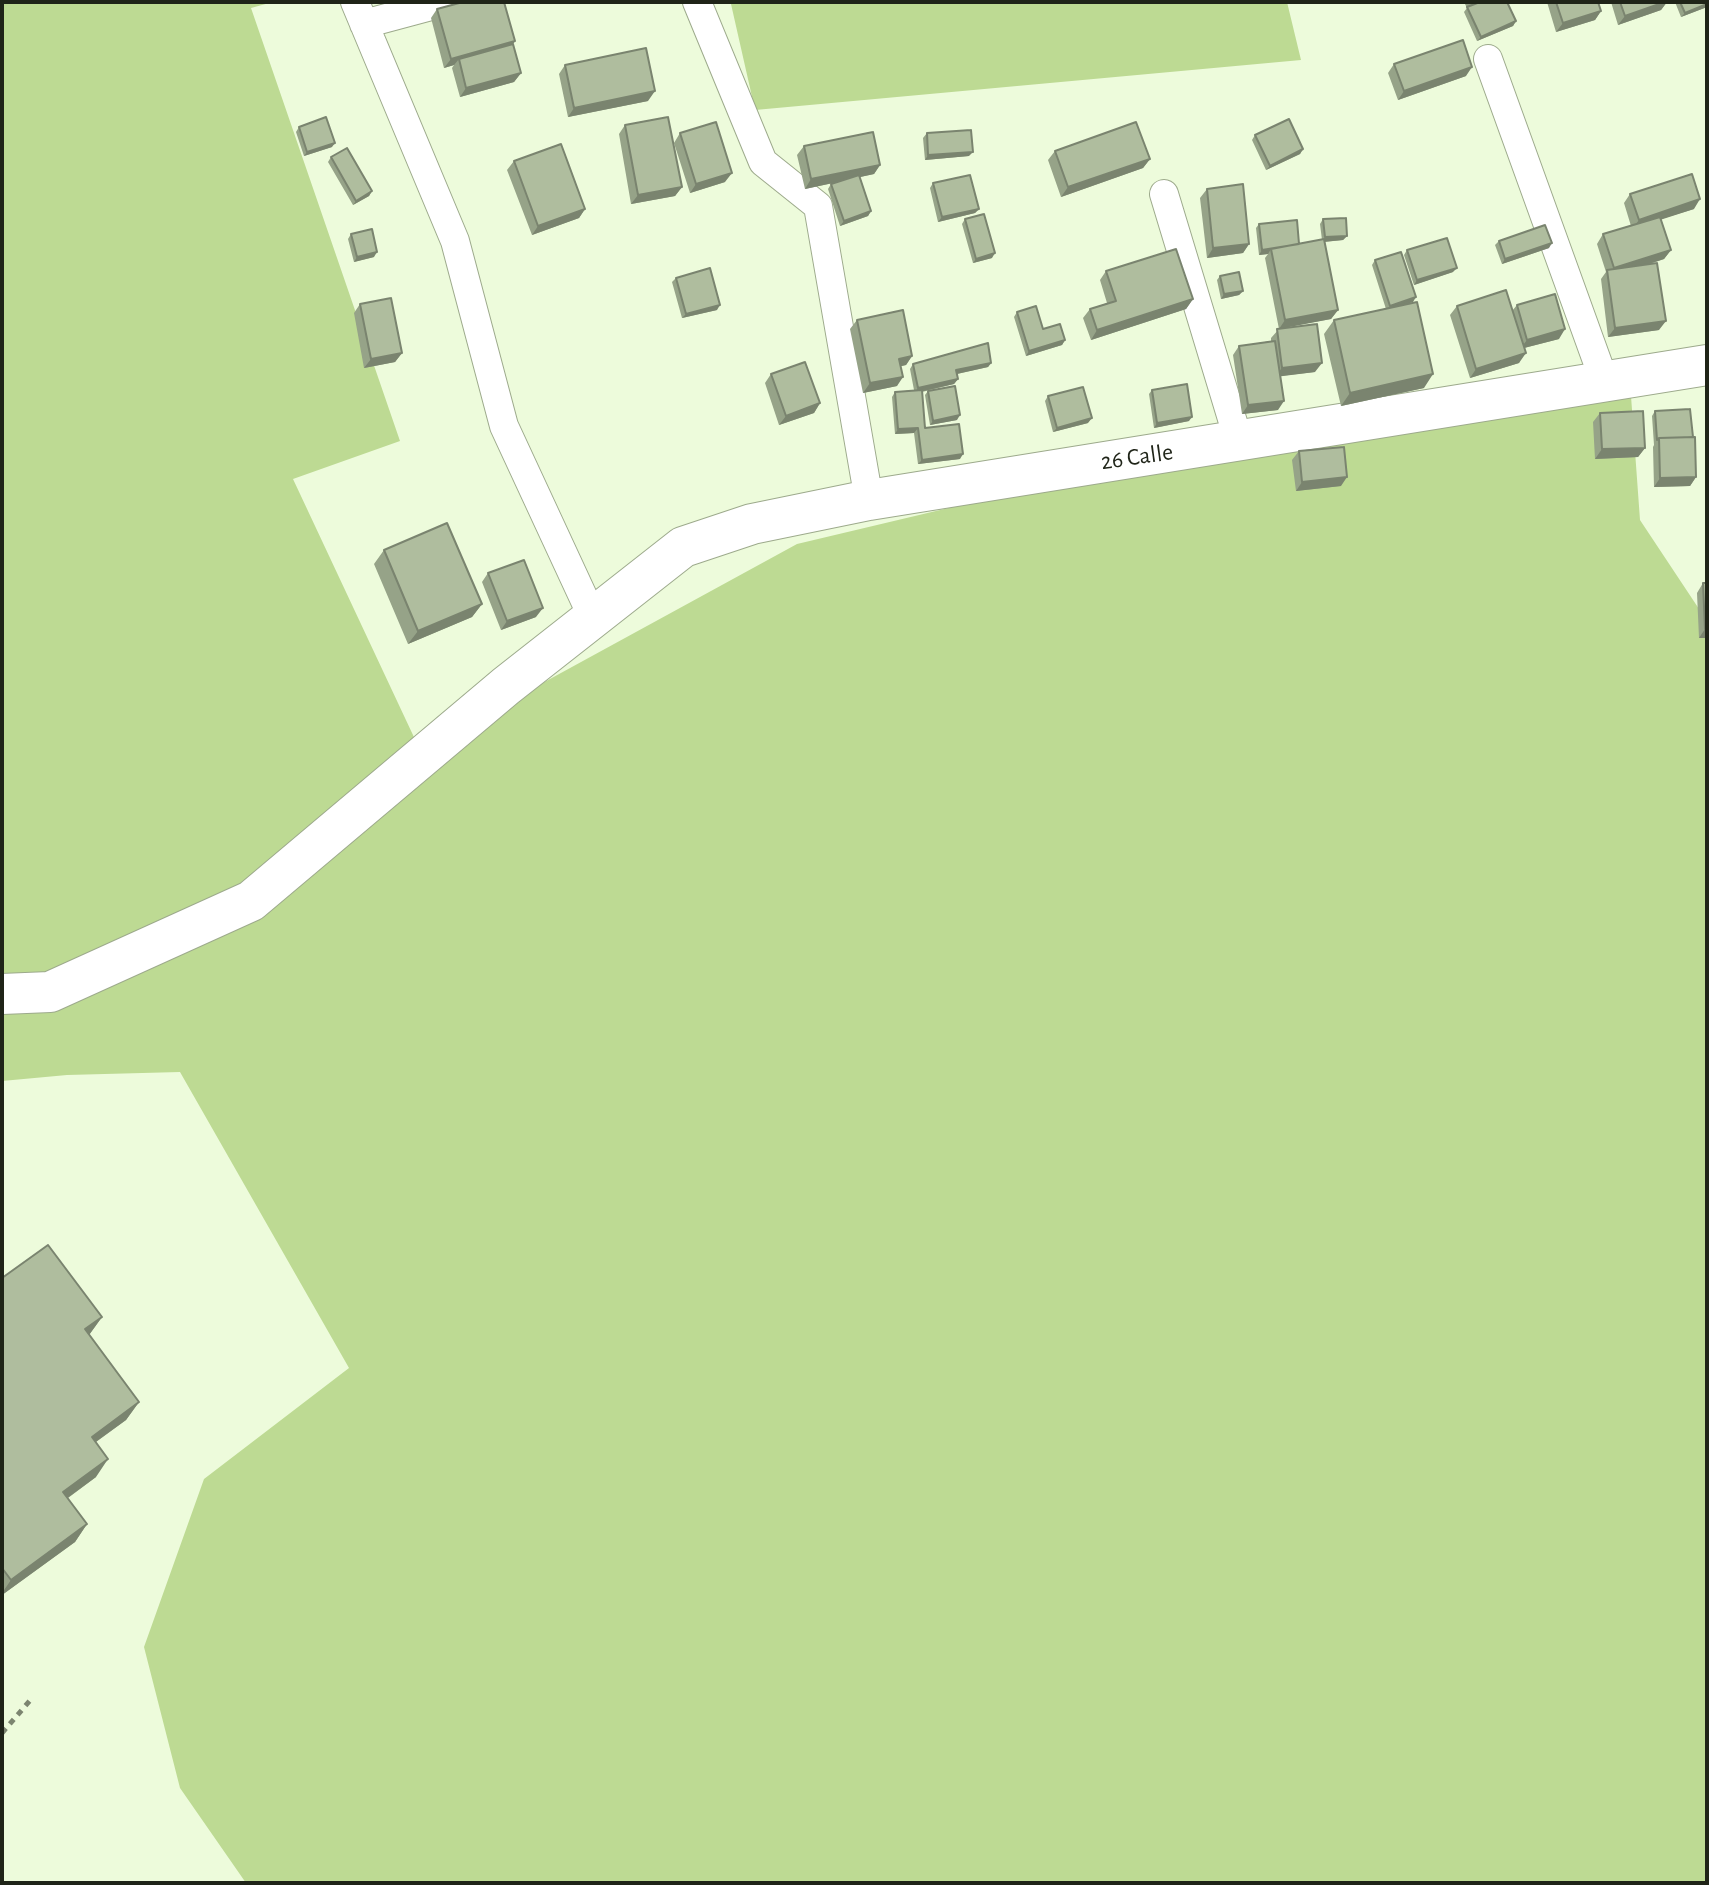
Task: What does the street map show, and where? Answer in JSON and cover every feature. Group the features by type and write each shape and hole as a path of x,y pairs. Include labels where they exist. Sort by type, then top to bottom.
{"street":[{"path":"446,2 360,13 455,241 504,426 593,618"},
{"path":"697,2 763,162 818,206 869,500"},
{"path":"1488,59 1605,383"},
{"path":"1164,194 1239,442"},
{"name":"26 Calle","path":"2,994 50,992 251,901 683,547 752,524 869,500 1707,365"}],"path":[{"path":"2,1733 33,1697"}],"green space":[{"path":"2,2 273,2 251,8 400,441 293,479 420,750 797,544 1058,482 1631,396 1640,520 1707,621 1707,1883 246,1883 180,1788 144,1647 204,1479 349,1368 180,1072 67,1075 2,1081"},
{"path":"1287,2 1301,60 755,110 731,4"}],"building":[{"path":"463,2 504,2 515,41 451,59 437,9"},
{"path":"1480,2 1507,2 1516,21 1481,37 1467,7"},
{"path":"1556,2 1598,2 1601,11 1563,23"},
{"path":"1620,2 1665,2 1625,16"},
{"path":"1680,2 1707,2 1707,4 1685,13"},
{"path":"1463,40 1472,67 1404,91 1394,64"},
{"path":"513,44 521,73 466,88 459,59"},
{"path":"646,48 655,91 574,108 565,65"},
{"path":"326,117 335,143 307,152 299,127"},
{"path":"668,117 682,187 638,195 625,125"},
{"path":"1289,119 1303,149 1270,166 1255,135"},
{"path":"716,122 732,173 696,184 680,133"},
{"path":"1136,122 1150,159 1068,187 1055,151"},
{"path":"971,130 973,152 928,155 927,133"},
{"path":"873,132 880,165 811,179 804,146"},
{"path":"561,144 585,209 538,226 514,161"},
{"path":"347,148 372,191 356,201 331,157"},
{"path":"1692,174 1700,199 1639,220 1630,194"},
{"path":"859,175 871,211 844,221 831,184"},
{"path":"970,175 979,209 942,217 933,183"},
{"path":"1243,184 1249,244 1213,248 1207,189"},
{"path":"984,214 995,253 976,259 965,219"},
{"path":"1660,217 1671,250 1614,268 1603,234"},
{"path":"1346,218 1347,236 1325,237 1323,219"},
{"path":"1297,220 1299,244 1262,250 1259,224"},
{"path":"1545,225 1552,243 1505,259 1499,241"},
{"path":"372,229 377,252 357,257 351,234"},
{"path":"1447,238 1457,268 1417,280 1407,250"},
{"path":"1324,239 1338,310 1285,320 1271,249"},
{"path":"1176,249 1193,299 1097,330 1090,309 1116,301 1106,271"},
{"path":"1401,252 1416,297 1390,306 1375,260"},
{"path":"1657,263 1666,321 1615,328 1607,270"},
{"path":"710,268 720,305 686,314 676,278"},
{"path":"1239,272 1243,291 1224,294 1220,276"},
{"path":"1506,290 1526,353 1476,369 1457,306"},
{"path":"1555,294 1565,329 1527,340 1517,305"},
{"path":"391,298 402,353 371,359 360,304"},
{"path":"1417,302 1433,374 1350,393 1334,320"},
{"path":"1036,306 1043,329 1060,324 1065,340 1029,351 1017,312"},
{"path":"903,310 912,356 899,359 903,377 870,383 857,320"},
{"path":"1317,324 1322,363 1282,368 1277,329"},
{"path":"1275,341 1284,401 1248,405 1239,346"},
{"path":"988,343 991,363 956,370 958,379 918,388 913,364"},
{"path":"805,362 820,403 786,416 771,374"},
{"path":"1187,384 1192,417 1157,423 1152,390"},
{"path":"955,386 960,415 933,421 928,391"},
{"path":"1083,387 1092,418 1057,428 1048,396"},
{"path":"922,390 925,428 959,424 963,454 922,460 918,428 898,429 895,392"},
{"path":"1690,409 1693,437 1657,440 1655,411"},
{"path":"1643,411 1645,448 1602,449 1600,413"},
{"path":"1695,437 1696,477 1660,478 1659,438"},
{"path":"1344,447 1347,477 1302,482 1299,451"},
{"path":"447,523 482,604 418,631 384,550"},
{"path":"524,560 543,608 507,621 488,573"},
{"path":"1703,583 1707,583 1707,629 1705,629"},
{"path":"48,1245 102,1317 85,1329 139,1402 92,1437 108,1459 63,1492 87,1524 11,1580 2,1568 2,1278"}]}
